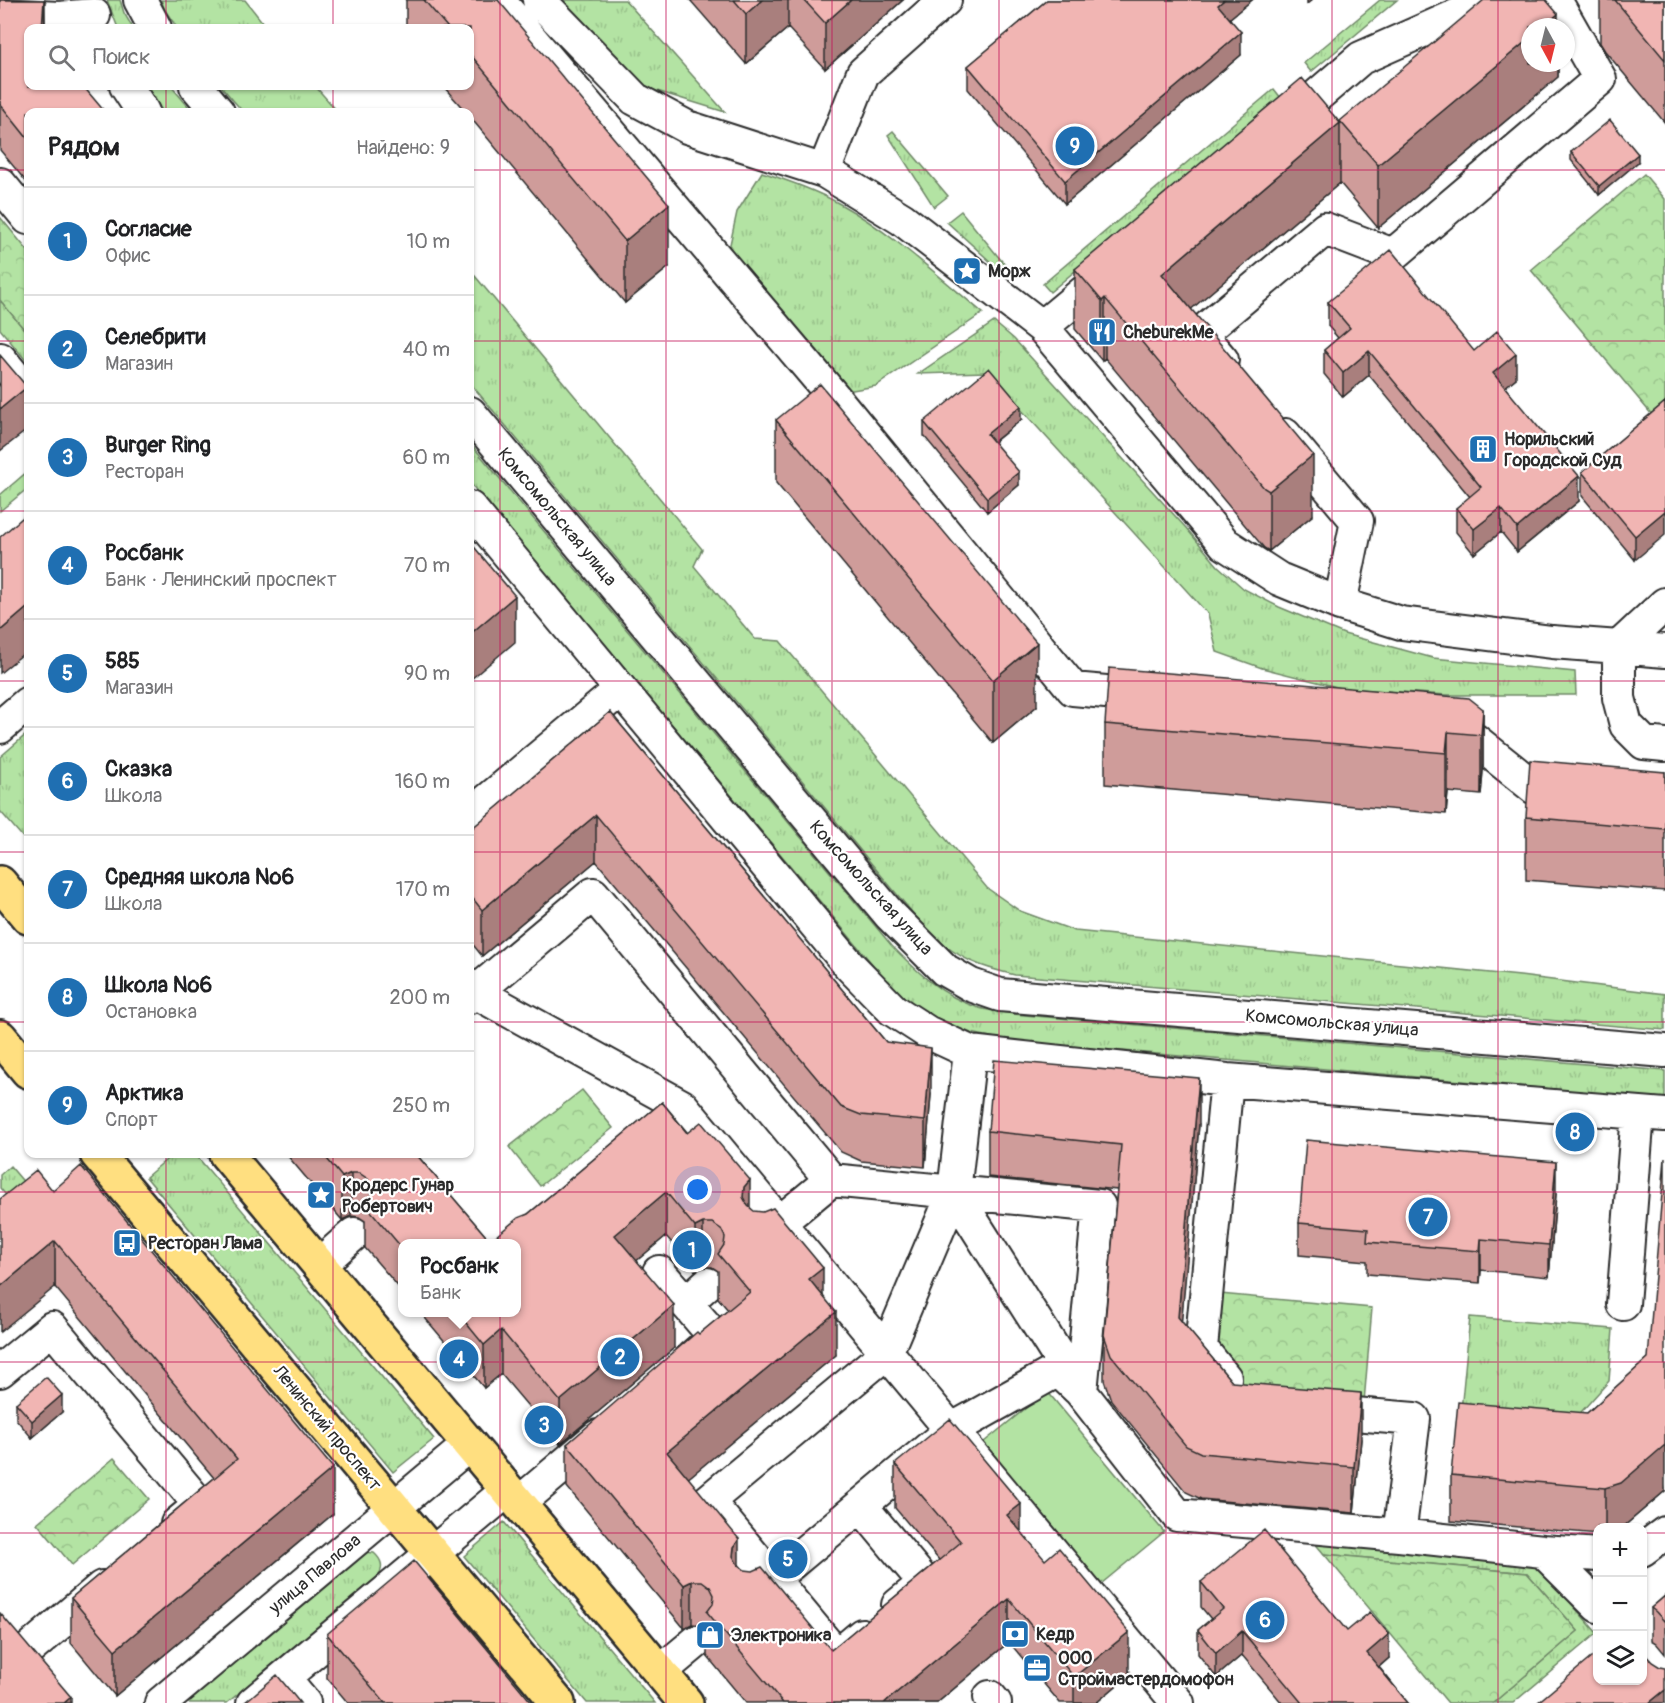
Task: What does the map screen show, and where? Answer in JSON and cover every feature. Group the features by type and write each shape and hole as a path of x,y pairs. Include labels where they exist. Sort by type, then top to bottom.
{"main road":[{"path":"0,883 24,912"},
{"path":"0,1037 24,1066"},
{"name":"Ленинский проспект","path":"100,1158 558,1703"},
{"path":"229,1158 686,1703"}],"street":[{"path":"140,0 153,24"},
{"path":"498,0 834,397 1073,689 1179,698"},
{"path":"539,0 634,99 687,126 824,171 902,219 1042,327 1225,544 1279,579 1340,604 1401,623 1552,642 1665,651"},
{"path":"824,171 863,73 945,0"},
{"path":"1261,143 1361,58 1492,0"},
{"path":"1237,379 1200,334 1325,229 1393,255 1600,80 1555,0"},
{"path":"0,15 59,18 94,14"},
{"path":"129,90 140,108"},
{"path":"199,90 215,108"},
{"path":"0,184 24,213"},
{"path":"1042,327 1133,250"},
{"path":"0,359 24,388"},
{"path":"1267,414 1358,521 1340,604"},
{"name":"Комсомольская улица","path":"474,418 890,915 945,970 971,985 1000,995 1665,1051"},
{"path":"474,513 850,966 893,1010 927,1032 970,1052 1227,1080 1651,1114 1623,1304"},
{"path":"1665,604 1619,647 1619,698 1626,725 1644,743 1665,746"},
{"path":"474,812 620,690"},
{"path":"0,727 24,706"},
{"path":"1428,719 1451,721 1536,789 1595,794"},
{"path":"474,990 593,894 831,1180 1099,1206 1081,1392"},
{"path":"474,994 672,1114 770,1231 886,1353 1172,1701"},
{"path":"861,1506 925,1583 837,1656 762,1588 708,1501 886,1353 954,1192 970,1052"},
{"path":"1227,1080 1201,1348 1240,1397"},
{"path":"770,1231 831,1180"},
{"path":"954,1192 1081,1392 1177,1515 1593,1555"},
{"path":"319,1265 354,1234"},
{"path":"659,1272 696,1294 715,1337 671,1374"},
{"path":"0,1371 52,1328 201,1505 155,1543"},
{"path":"762,1588 951,1430 1058,1370 1081,1392"},
{"path":"1292,1409 1414,1419 1399,1535"},
{"path":"253,1703 432,1553 619,1418"},
{"name":"улица Павлова","path":"161,1703 470,1444"},
{"path":"1647,1546 1665,1533"},
{"path":"1543,1551 1593,1601"},
{"path":"7,1627 34,1660 128,1566"},
{"path":"660,1672 696,1642"},
{"path":"283,1678 304,1703"}],"green space":[{"path":"107,0 120,0 131,24 116,24"},
{"path":"161,0 245,0 264,24 174,24"},
{"path":"562,0 625,0 725,112 644,87"},
{"path":"1380,0 1397,0 1311,72 1304,63"},
{"path":"1274,89 1281,98 1050,292 1043,284"},
{"path":"149,90 174,90 190,108 160,108"},
{"path":"224,90 319,90 334,108 240,108"},
{"path":"893,131 948,196 934,207 888,135"},
{"path":"762,172 821,194 859,215 914,255 983,313 876,386 841,392 729,249 737,212"},
{"path":"1644,174 1665,199 1665,427 1663,428 1531,270"},
{"path":"961,211 1010,271 1005,275 947,222"},
{"path":"0,217 24,246 24,329 0,300"},
{"path":"474,275 702,549 694,566 755,639 780,641 987,888 1020,911 1075,931 1520,976 1665,994 1665,1030 1015,975 980,965 961,956 931,935 474,388"},
{"path":"0,300 24,329 24,358 0,329"},
{"path":"994,322 1014,339 1218,566 1244,589 1279,607 1344,634 1433,658 1575,672 1576,695 1447,695 1341,688 1262,668 1217,652 1208,614 987,372 918,374"},
{"path":"474,448 892,946 921,974 951,996 981,1008 1013,1014 1665,1071 1665,1099 1010,1041 971,1033 935,1019 902,996 874,966 474,488"},
{"path":"24,474 24,491 0,511 0,495"},
{"path":"24,736 24,839 0,811 0,757"},
{"path":"582,1090 613,1128 540,1186 509,1147"},
{"path":"168,1158 198,1158 434,1439 393,1472 146,1177"},
{"path":"10,1166 38,1199 21,1213 0,1188 0,1175"},
{"path":"1220,1294 1372,1308 1364,1402 1249,1392 1215,1352"},
{"path":"1470,1317 1613,1329 1609,1381 1573,1421 1461,1411"},
{"path":"1047,1391 1164,1532 1096,1588 979,1446"},
{"path":"114,1458 149,1499 72,1565 37,1523"},
{"path":"504,1522 655,1703 587,1703 464,1556"},
{"path":"1312,1540 1533,1560 1593,1628 1593,1636 1513,1703 1493,1703 1578,1631 1527,1573 1324,1554"},
{"path":"364,1552 374,1553 379,1558 381,1567 378,1577 227,1703 181,1703"},
{"path":"1324,1554 1527,1573 1578,1631 1493,1703 1448,1703"}],"building":[{"path":"0,0 44,0 42,24 24,24 24,90 86,90 102,108 24,108 24,134 0,104"},
{"path":"424,0 498,0 669,204 625,241 474,59 474,24 445,24"},
{"path":"734,0 762,0 746,14"},
{"path":"804,0 851,0 825,23"},
{"path":"1047,0 1224,0 1218,5 1241,32 1065,181 968,66"},
{"path":"1484,0 1546,0 1558,14 1553,18 1521,18 1521,46 1378,165 1340,121"},
{"path":"1615,0 1665,0 1665,60"},
{"path":"1302,78 1340,123 1162,274 1313,455 1269,491 1264,488 1105,298 1102,301 1075,269"},
{"path":"1610,120 1638,154 1599,186 1571,152"},
{"name":"Норильский Городской Суд","path":"1391,250 1474,351 1497,331 1516,354 1493,373 1579,476 1517,528 1501,508 1474,529 1456,508 1481,487 1369,351 1343,373 1324,350 1350,328 1328,302"},
{"path":"0,355 24,383 24,389 0,409"},
{"path":"989,368 1021,406 987,434 1019,472 987,498 924,422"},
{"path":"820,384 1037,643 993,680 776,420"},
{"path":"1665,402 1665,511 1635,536 1582,472"},
{"path":"24,516 24,610 0,631 0,537"},
{"path":"474,547 515,596 474,631"},
{"path":"1109,668 1469,698 1483,709 1481,735 1448,732 1446,753 1105,724"},
{"path":"610,712 886,1042 931,1048 925,1121 861,1115 841,1107 596,815 482,910 474,900 474,827"},
{"path":"1530,760 1665,772 1665,829 1526,817"},
{"path":"994,1060 1199,1078 1178,1317 1232,1382 1361,1393 1354,1467 1201,1453 1186,1446 1111,1355 1104,1335 1121,1145 988,1131"},
{"path":"662,1102 687,1133 701,1122 750,1180 744,1187 743,1197 748,1206 754,1211 763,1212 773,1208 823,1268 809,1279 836,1312 667,1452 739,1539 734,1547 733,1556 738,1565 745,1570 753,1571 762,1567 831,1650 961,1542 895,1464 950,1419 1021,1504 1007,1515 1045,1560 1059,1548 1129,1632 1074,1677 1009,1599 884,1703 783,1703 707,1612 713,1604 714,1595 710,1587 702,1581 692,1581 684,1585 567,1444 697,1332 699,1334 750,1292 718,1254 724,1245 725,1237 721,1229 712,1223 703,1223 695,1227 666,1192 615,1235 674,1305 560,1401 501,1330 484,1345 461,1317 521,1317 521,1239 492,1239 518,1218 528,1214"},
{"path":"1306,1140 1556,1162 1549,1245 1481,1239 1480,1251 1367,1242 1368,1229 1299,1223"},
{"path":"326,1158 419,1158 488,1239 398,1239 398,1243 365,1204 371,1195 372,1187 368,1179 359,1173 351,1173 342,1177"},
{"path":"1665,1158 1665,1445 1621,1483 1605,1488 1451,1475 1458,1402 1587,1413 1648,1358"},
{"path":"81,1166 333,1468 115,1650 71,1598 237,1459 55,1241 0,1287 0,1199 36,1170 53,1191"},
{"path":"46,1377 62,1395 32,1421 16,1403"},
{"path":"1264,1530 1347,1631 1370,1612 1389,1634 1367,1653 1408,1703 1302,1703 1242,1631 1216,1653 1198,1630 1223,1609 1201,1582"},
{"path":"414,1561 532,1703 385,1703 327,1634"},
{"path":"1665,1596 1665,1622 1651,1608"},
{"path":"0,1613 71,1697 64,1703 0,1703"},
{"path":"1593,1656 1593,1685 1647,1685 1647,1656 1652,1662 1665,1668 1665,1690 1649,1703 1537,1703"},
{"path":"277,1675 300,1703 244,1703"}],"place":[{"name":"Арктика","path":"1075,146"},
{"name":"Морж","path":"967,271"},
{"name":"CheburekMe","path":"1102,332"},
{"name":"Норильский Городской Суд","path":"1483,449"},
{"name":"Школа №6","path":"1575,1132"},
{"name":"Кродерс Гунар Робертович","path":"321,1195"},
{"name":"Средняя школа №6","path":"1428,1217"},
{"name":"Ресторан Лама","path":"127,1243"},
{"name":"Согласие","path":"692,1250"},
{"name":"Селебрити","path":"620,1357"},
{"name":"Росбанк","path":"459,1359"},
{"name":"Burger Ring","path":"544,1425"},
{"name":"585","path":"788,1559"},
{"name":"Сказка","path":"1265,1620"},
{"name":"Кедр","path":"1015,1634"},
{"name":"Электроника","path":"710,1635"},
{"name":"ООО Строймастердомофон","path":"1037,1668"}]}
